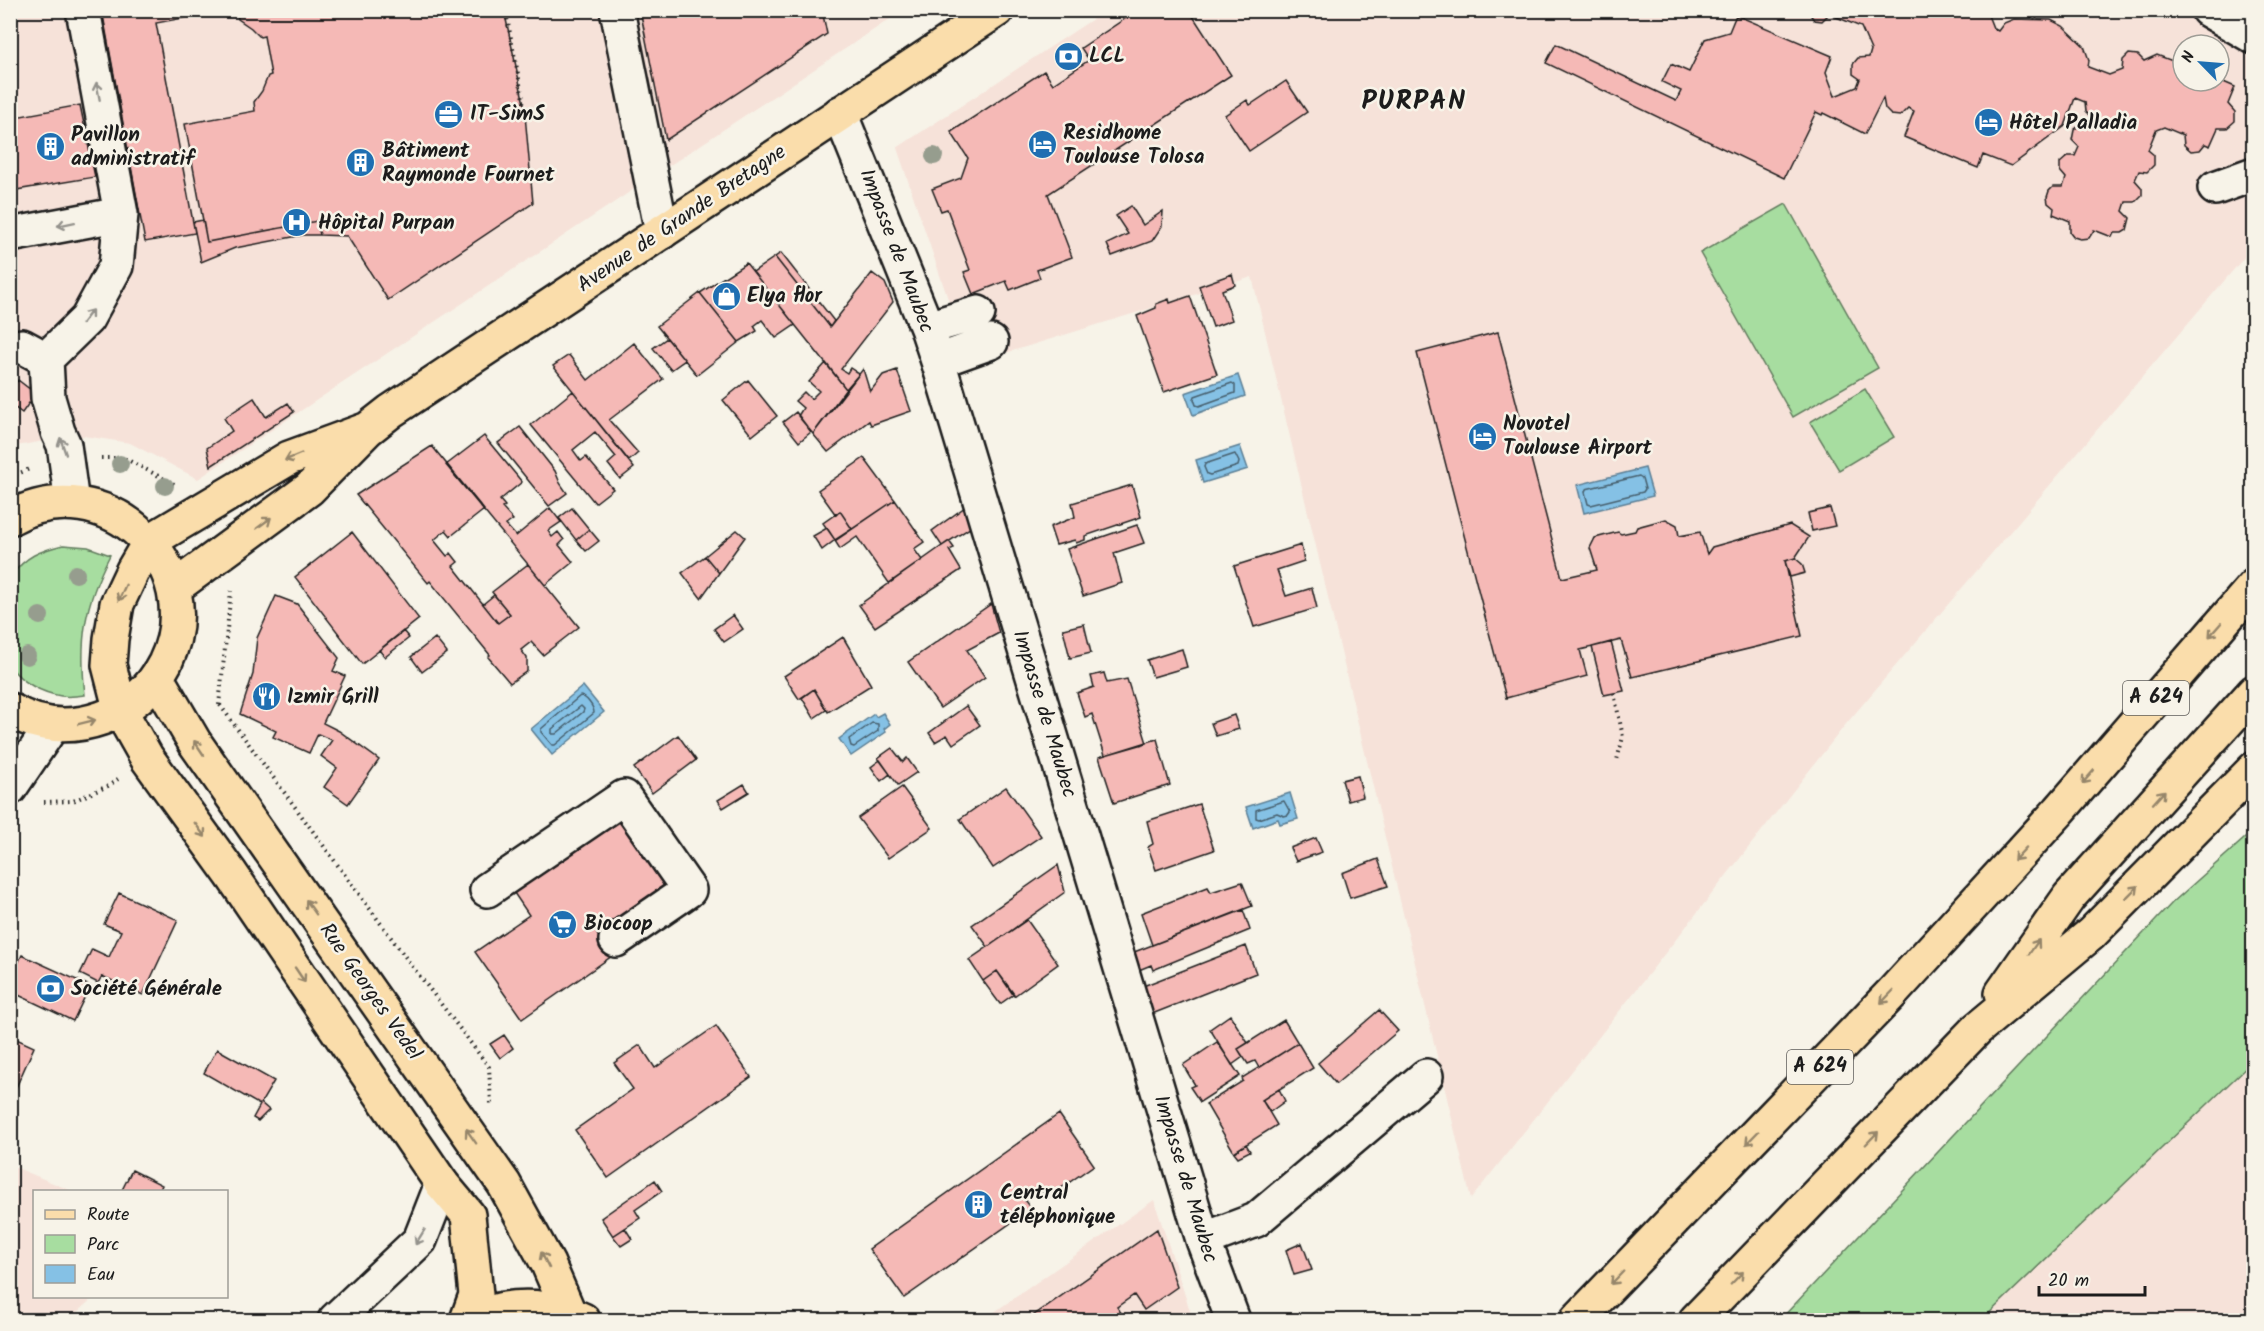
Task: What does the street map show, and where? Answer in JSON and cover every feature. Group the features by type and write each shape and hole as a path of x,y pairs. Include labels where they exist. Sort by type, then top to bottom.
{"main road":[{"name":"Avenue de Grande Bretagne","path":"174,588 309,489 368,429 391,411 997,10"},
{"name":"Avenue de Grande Bretagne","path":"150,542 289,458 368,429"},
{"path":"10,710 24,718 52,726 84,724 121,712 138,700 157,678 171,650 177,619 174,588 163,560 150,542 124,519 99,508 72,503 41,506 11,514"},
{"path":"150,542 133,570 117,604 111,639 109,665 121,712 147,758 231,874 442,1184 468,1215 476,1295 467,1320"},
{"name":"A 624","path":"1577,1320 1892,993 2035,837 2253,586"},
{"name":"Rue Georges Vedel","path":"157,678 195,743 504,1184 576,1317"},
{"path":"1977,1029 2069,897 2253,692"},
{"path":"1696,1320 1977,1029 2091,934 2253,769"},
{"path":"473,1320 502,1309 535,1307 576,1317"}],"street":[{"path":"72,503 67,456 48,398 46,359 87,319 116,266 121,214 83,10"},
{"path":"617,10 662,232"},
{"path":"2208,10 2253,37"},
{"name":"Impasse de Maubec","path":"840,113 927,328 938,361 1203,1240 1233,1320"},
{"path":"2215,188 2253,174"},
{"path":"10,235 121,214"},
{"path":"927,328 985,328 938,361"},
{"path":"10,348 22,346 46,359"},
{"path":"24,795 52,726"},
{"path":"487,890 624,797 689,890 616,940"},
{"path":"1203,1240 1257,1220 1426,1076"},
{"path":"339,1319 420,1240 442,1184"}],"path":[{"path":"506,13 524,104"},
{"path":"67,456 124,458 177,486"},
{"path":"231,590 220,705 408,962 489,1067 491,1114"},
{"path":"1614,693 1623,737 1617,760"},
{"path":"24,795 73,801 108,786"}],"shaded area":[{"name":"Hôpital Purpan","path":"11,11 902,11 198,479 130,443 77,435 11,447"},
{"path":"1105,11 2253,11 2253,247 1846,724 1471,1199 1252,277 970,364 897,148"},
{"path":"2253,1061 2253,1320 1982,1320"},
{"path":"10,1165 70,1190 33,1190 33,1298 93,1298 68,1320 11,1320"},
{"path":"1154,1200 1193,1320 983,1320"}],"green space":[{"path":"1786,204 1878,368 1793,417 1700,253"},
{"path":"1865,389 1894,437 1839,470 1810,422"},
{"path":"63,545 88,547 110,555 94,590 86,623 83,640 85,695 54,695 26,682 11,667 11,576 34,555"},
{"path":"2253,831 2253,1061 1982,1320 1780,1320 2172,903"}],"water":[{"path":"1238,375 1245,396 1193,415 1185,393"},
{"path":"1240,446 1248,469 1203,483 1196,460"},
{"path":"1645,468 1653,496 1584,513 1577,485"},
{"path":"583,686 604,712 552,755 531,729"},
{"path":"883,713 890,724 884,729 886,732 851,756 839,739 874,714 876,717"},
{"path":"1290,793 1298,819 1280,824 1278,819 1253,828 1246,807"}],"building":[{"path":"102,10 226,10 156,23 195,233 145,242"},
{"name":"Bâtiment Raymonde Fournet","path":"236,10 504,10 524,104 533,203 388,300 347,236 320,235 317,221 207,242 185,124 255,111 254,102 262,91 268,76 271,75 264,36 260,37 238,19"},
{"path":"640,10 822,10 827,34 666,140"},
{"name":"Residhome Toulouse Tolosa","path":"1138,10 1189,10 1231,75 1048,194 1072,257 1037,270 1040,278 1010,290 1006,281 973,294 964,272 970,270 947,209 941,211 932,189 961,178 968,158 951,132 1044,71 1053,84 1089,60 1081,48"},
{"name":"Hôtel Palladia","path":"1807,10 1986,10 1993,28 1998,31 2004,23 2014,19 2051,20 2063,26 2084,46 2089,60 2088,67 2109,75 2122,70 2123,60 2129,54 2138,55 2144,61 2157,55 2171,60 2171,93 2231,93 2231,85 2235,87 2228,104 2235,112 2235,121 2227,128 2218,128 2210,146 2205,144 2200,150 2191,151 2184,145 2183,135 2164,127 2156,130 2148,150 2154,155 2154,165 2147,172 2139,171 2135,180 2142,188 2142,195 2135,202 2126,202 2123,211 2130,218 2127,230 2114,233 2112,237 2094,230 2089,238 2080,239 2074,237 2070,232 2070,221 2053,214 2054,208 2048,203 2047,197 2053,187 2063,187 2066,178 2060,171 2060,163 2068,156 2075,156 2079,147 2072,140 2074,130 2080,125 2088,125 2092,117 2086,111 2085,102 2075,98 2065,126 2011,166 1983,155 1978,168 1904,137 1914,111 1908,108 1900,116 1891,115 1885,109 1883,98 1865,134 1823,113 1822,115 1816,112 1784,178 1546,63 1556,44 1676,101 1681,91 1662,82 1671,64 1689,72 1705,39 1729,32 1736,15 1832,56 1826,72 1835,96 1857,87 1860,79 1853,74 1853,64 1858,58 1869,57 1871,50 1861,27 1829,14 1822,21 1814,20"},
{"path":"1286,81 1307,112 1249,151 1225,115 1247,100 1250,105"},
{"name":"Pavillon administratif","path":"80,105 95,177 10,191 10,118"},
{"path":"1131,206 1143,225 1163,211 1162,226 1152,241 1112,256 1107,244 1128,234 1116,216"},
{"path":"203,220 207,242 317,221 320,235 303,235 235,248 201,262 193,222"},
{"path":"781,253 834,321 830,327 775,257"},
{"path":"775,257 830,327 872,273 885,283 893,302 841,369 847,373 850,368 859,374 846,389 753,272"},
{"path":"746,263 795,325 776,338 762,320 754,326 757,331 739,342 700,293"},
{"path":"1232,274 1235,285 1222,290 1232,320 1213,327 1199,286"},
{"path":"700,293 739,342 697,375 657,326"},
{"path":"1190,296 1217,374 1164,392 1137,316 1156,308 1156,304 1169,299 1170,303"},
{"name":"Novotel Toulouse Airport","path":"1498,332 1562,578 1597,570 1590,548 1595,538 1618,532 1621,534 1635,531 1637,527 1666,519 1677,525 1679,536 1700,532 1707,554 1712,547 1790,525 1809,537 1795,558 1785,561 1802,636 1632,677 1621,640 1580,650 1587,676 1506,698 1417,353"},
{"path":"667,338 685,360 671,370 653,348"},
{"path":"634,343 663,379 609,420 638,453 629,461 553,366 569,355 588,380"},
{"path":"826,363 846,389 813,434 798,416 803,408 795,401 804,392 811,399 819,391 809,382"},
{"path":"863,369 870,392 883,375 897,370 911,411 871,425 869,421 828,452 813,434"},
{"path":"18,380 36,394 37,409 29,403 22,413 10,404 10,390"},
{"path":"748,380 777,416 752,436 723,400"},
{"path":"573,391 634,468 620,479 608,464 616,457 595,432 573,450 581,461 586,457 613,489 595,503 531,425"},
{"path":"254,398 266,417 288,403 294,412 211,466 207,448 232,431 224,418"},
{"path":"796,412 811,432 799,442 783,422"},
{"path":"520,427 555,471 567,493 549,506 498,443"},
{"path":"484,436 522,482 500,500 505,506 502,508 513,520 506,525 516,536 550,508 561,522 548,531 552,537 558,532 564,540 559,545 573,562 545,585 446,465"},
{"path":"432,446 484,510 451,536 446,530 434,540 447,556 451,553 458,562 453,566 498,623 510,614 492,592 528,564 579,627 543,655 531,642 521,650 527,658 527,671 510,683 430,581 428,583 356,495"},
{"path":"864,458 895,500 852,529 840,511 836,515 818,490"},
{"path":"1132,485 1141,517 1085,536 1085,540 1076,543 1075,540 1056,545 1050,527 1075,517 1072,503"},
{"path":"895,500 924,542 914,549 922,560 889,583 857,537 840,549 835,541"},
{"path":"965,507 970,528 942,546 932,531"},
{"path":"572,508 589,529 576,540 559,518"},
{"path":"1830,508 1835,526 1812,531 1808,513"},
{"path":"840,511 852,529 835,540 823,523"},
{"path":"1137,525 1144,543 1114,553 1122,583 1083,596 1067,549"},
{"path":"827,528 835,540 822,550 813,536"},
{"path":"589,529 599,541 586,551 576,540"},
{"path":"737,530 745,537 719,573 705,556"},
{"path":"352,532 419,619 362,664 295,577"},
{"path":"949,541 954,548 949,550 961,570 875,627 859,605"},
{"path":"1301,545 1304,561 1277,570 1286,596 1312,588 1317,608 1254,627 1234,566"},
{"path":"705,556 719,573 701,598 682,573"},
{"path":"1795,558 1802,564 1805,573 1790,577 1785,561"},
{"path":"494,595 510,614 498,623 483,604"},
{"path":"276,596 297,604 339,658 333,671 345,676 323,723 339,731 379,760 348,804 324,787 337,768 321,756 332,740 318,734 309,753 273,737 276,731 240,714 253,674 257,638"},
{"path":"991,604 999,633 967,650 985,677 940,708 908,662"},
{"path":"733,615 743,629 724,642 714,629"},
{"path":"1084,624 1091,653 1070,658 1063,629"},
{"path":"403,631 409,638 385,657 379,650"},
{"path":"843,637 871,685 828,712 814,689 799,699 784,676"},
{"path":"435,638 447,653 422,672 411,657"},
{"path":"1611,642 1624,691 1604,695 1592,647"},
{"path":"1182,649 1187,667 1153,677 1147,660"},
{"path":"1104,673 1107,683 1127,679 1147,743 1105,755 1092,714 1085,717 1077,693 1094,687 1091,676"},
{"path":"814,689 826,710 814,718 802,698"},
{"path":"966,706 980,725 953,744 947,735 935,742 929,733"},
{"path":"1234,715 1239,729 1216,736 1211,723"},
{"path":"678,735 696,760 652,793 634,768"},
{"path":"1157,739 1170,785 1114,803 1099,757"},
{"path":"892,748 903,762 907,758 917,772 898,785 878,758"},
{"path":"880,760 890,774 881,781 871,767"},
{"path":"1358,776 1363,797 1348,801 1342,780"},
{"path":"744,784 749,792 723,808 718,800"},
{"path":"902,787 932,828 888,858 858,818"},
{"path":"1006,787 1041,836 993,868 960,819"},
{"path":"1199,804 1214,850 1156,870 1148,847 1153,844 1147,821"},
{"name":"Biocoop","path":"623,817 669,883 597,934 612,956 522,1019 475,952 529,915 514,893"},
{"path":"1316,838 1322,852 1296,861 1290,848"},
{"path":"1378,859 1388,886 1350,898 1342,873"},
{"path":"1058,865 1065,892 988,947 972,925"},
{"path":"1242,882 1252,906 1152,945 1141,913 1208,887 1211,892"},
{"path":"119,893 178,920 143,995 102,976 98,983 80,974 92,949 109,957 121,931 104,924"},
{"path":"1243,910 1250,930 1153,970 1151,965 1134,972 1129,954"},
{"path":"1027,920 1058,964 1014,996 997,971 983,981 969,960"},
{"path":"1246,946 1256,973 1147,1016 1138,988"},
{"name":"Société Générale","path":"22,955 90,986 73,1021 10,991 10,980"},
{"path":"997,971 1014,994 1000,1004 983,981"},
{"path":"1379,1010 1398,1031 1336,1084 1318,1063"},
{"path":"1230,1015 1248,1043 1238,1049 1243,1057 1232,1065 1210,1029"},
{"path":"1284,1020 1298,1043 1259,1068 1255,1061 1248,1064 1238,1049"},
{"path":"716,1026 751,1077 608,1178 575,1130 633,1089 614,1063 640,1045 655,1068"},
{"path":"504,1035 513,1048 500,1058 490,1044"},
{"path":"10,1036 34,1047 10,1101"},
{"path":"1217,1042 1240,1076 1200,1102 1190,1087 1195,1085 1183,1065"},
{"path":"1298,1043 1313,1068 1262,1100 1277,1125 1234,1152 1206,1104"},
{"path":"217,1049 274,1081 261,1103 269,1110 258,1121 253,1118 260,1105 204,1073"},
{"path":"1279,1089 1285,1101 1270,1112 1262,1100"},
{"name":"Central téléphonique","path":"1059,1114 1094,1165 1047,1198 1041,1190 1025,1201 1031,1209 904,1298 869,1249"},
{"path":"1246,1144 1250,1151 1238,1157 1234,1152"},
{"path":"132,1170 162,1185 160,1190 122,1190"},
{"path":"655,1180 662,1191 635,1210 640,1218 613,1236 601,1218"},
{"path":"625,1228 632,1239 621,1246 613,1236"},
{"path":"1157,1229 1177,1287 1144,1310 1134,1295 1117,1307 1126,1320 1027,1320"},
{"path":"1302,1243 1312,1270 1294,1275 1286,1250"}],"place":[{"name":"LCL","path":"1068,56"},
{"name":"IT-SimS","path":"449,114"},
{"name":"Hôtel Palladia","path":"1988,123"},
{"name":"Residhome Toulouse Tolosa","path":"1042,145"},
{"name":"Pavillon administratif","path":"50,147"},
{"name":"Bâtiment Raymonde Fournet","path":"361,163"},
{"name":"Hôpital Purpan","path":"297,223"},
{"name":"Elya flor","path":"726,296"},
{"name":"Novotel Toulouse Airport","path":"1482,436"},
{"name":"Izmir Grill","path":"266,697"},
{"name":"Biocoop","path":"563,924"},
{"name":"Société Générale","path":"50,989"},
{"name":"Central téléphonique","path":"979,1205"}],"district":[{"name":"PURPAN","path":"1414,101"}]}
